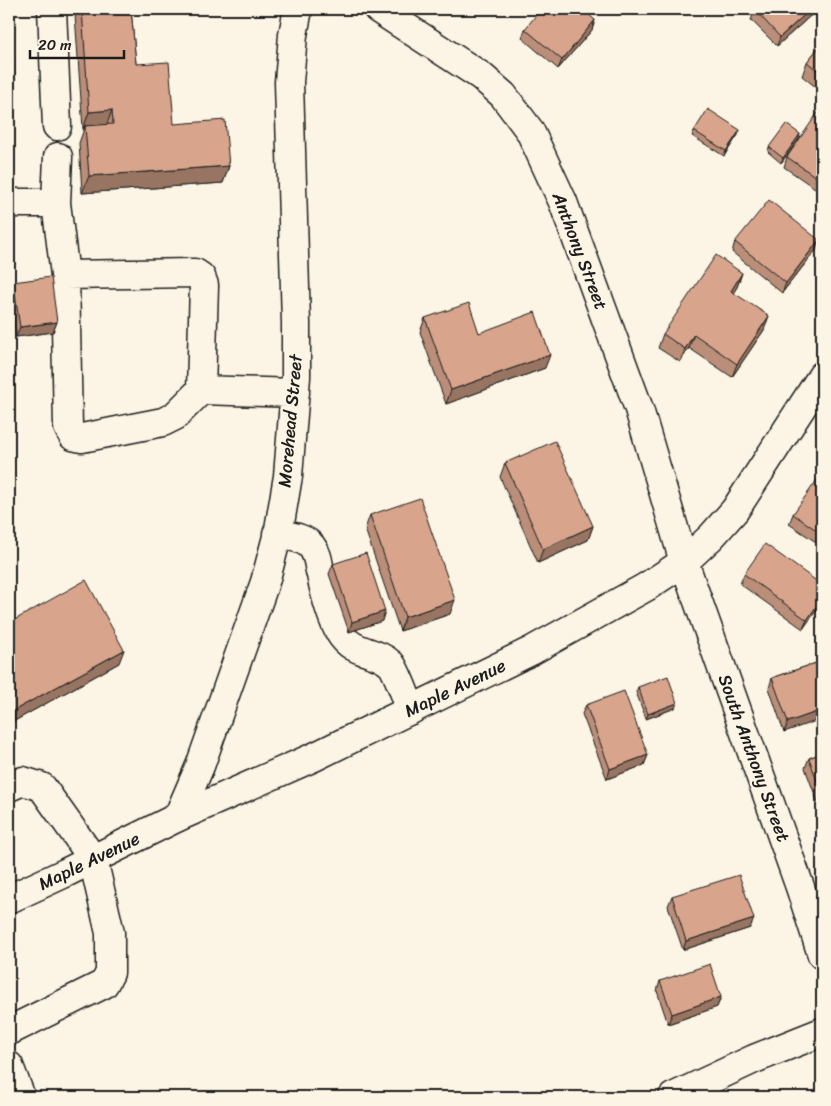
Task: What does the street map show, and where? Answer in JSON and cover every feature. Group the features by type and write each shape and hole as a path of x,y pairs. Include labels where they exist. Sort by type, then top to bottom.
{"street":[{"path":"52,9 57,126"},
{"name":"Morehead Street","path":"178,816 200,766 265,582 277,534 288,476 295,393 296,323 289,82 293,35 298,9"},
{"name":"Anthony Street","path":"378,9 481,76 503,95 530,130 563,202 639,409 684,562"},
{"path":"58,157 56,203 65,275 68,427 73,436 82,438 163,422 175,416 201,390 204,285 201,277 195,273 65,275"},
{"path":"9,203 56,203"},
{"name":"Maple Avenue","path":"9,899 94,859 178,816 314,757 411,710 531,651 646,587 684,562 711,537 735,510 822,376"},
{"path":"201,390 295,393"},
{"path":"277,534 296,537 311,544 318,556 320,576 340,632 348,644 383,659 393,666 411,710"},
{"name":"South Anthony Street","path":"684,562 822,954"},
{"path":"9,787 23,781 42,787 94,859 110,933 110,973 104,984 9,1031"},
{"path":"674,1097 754,1058 822,1032"},
{"path":"9,1066 21,1097"}],"building":[{"path":"82,9 131,9 136,64 169,62 174,124 225,120 229,166 89,176 85,126 113,124 112,110 89,112"},
{"path":"541,9 582,9 595,20 562,60 525,29"},
{"path":"756,9 811,9 780,37"},
{"path":"9,13 12,13 15,81 9,81"},
{"path":"822,43 822,74 807,62"},
{"path":"708,109 740,130 726,151 694,131"},
{"path":"819,111 822,114 822,181 787,157"},
{"path":"786,124 800,134 783,158 769,147"},
{"path":"769,200 819,240 786,283 735,242"},
{"path":"716,255 742,273 731,291 769,316 737,364 694,334 685,349 663,334"},
{"path":"51,277 57,322 20,327 13,282"},
{"path":"469,303 479,333 535,312 550,355 451,390 425,318"},
{"path":"555,441 593,526 543,549 505,463"},
{"path":"819,477 822,479 822,534 793,514"},
{"path":"420,498 455,600 405,617 370,515"},
{"path":"765,544 822,585 822,598 807,620 744,574"},
{"path":"366,553 385,611 352,622 333,564"},
{"path":"86,580 124,650 11,712 9,707 9,623"},
{"path":"822,661 822,710 788,722 772,678"},
{"path":"668,676 677,703 648,714 638,687"},
{"path":"624,691 648,755 610,769 586,705"},
{"path":"822,753 822,795 809,758"},
{"path":"739,875 754,919 686,941 672,896"},
{"path":"710,964 721,997 672,1014 660,981"}]}
